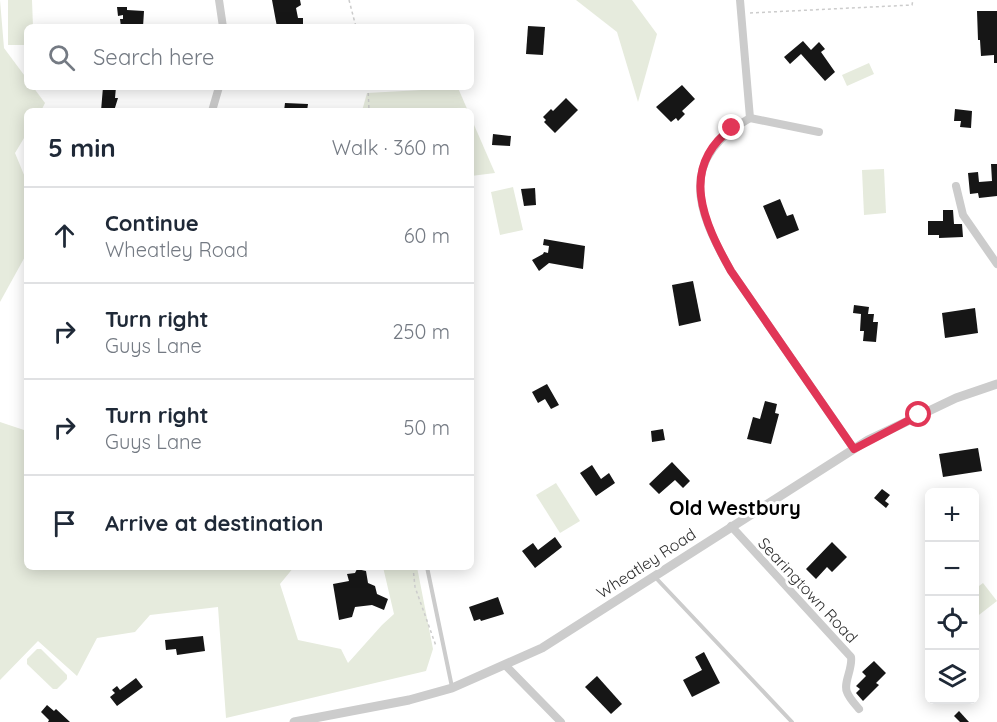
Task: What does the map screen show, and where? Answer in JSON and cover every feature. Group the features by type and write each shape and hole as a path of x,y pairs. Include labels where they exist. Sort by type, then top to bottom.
{"street":[{"path":"219,0 223,24"},
{"path":"740,0 750,118"},
{"path":"213,108 218,90"},
{"path":"819,132 750,118 725,134 712,148 705,159 700,182 705,216 716,245 731,271 854,449"},
{"path":"956,186 963,215 997,264"},
{"name":"Wheatley Road","path":"294,722 409,700 452,688 542,648 854,449 895,426 956,398 997,384"},
{"name":"Searingtown Road","path":"731,526 851,657 852,664 846,692 859,709"},
{"path":"505,665 561,722"}],"lane":[{"path":"427,570 452,688"},
{"path":"655,576 792,722"}],"path":[{"path":"349,0 355,24"},
{"path":"740,14 912,5 913,0"},
{"path":"368,90 369,108"},
{"path":"413,570 415,587 439,654"}],"shaded area":[{"path":"0,0 4,48 24,75 24,90 35,90 45,103 42,108 24,108 24,138 15,153 24,175 24,258 0,302"},
{"path":"8,0 32,0 33,24 24,24 24,45 8,45"},
{"path":"576,0 632,0 657,34 638,102 617,32"},
{"path":"869,63 874,74 847,86 842,75"},
{"path":"459,90 467,108 363,108 367,93"},
{"path":"474,125 495,173 474,176"},
{"path":"884,169 886,213 864,215 862,170"},
{"path":"513,187 523,230 500,235 491,192"},
{"path":"0,422 24,430 24,570 292,570 280,584 298,640 341,649 348,663 394,614 384,570 418,570 433,649 426,671 226,718 218,607 150,615 135,632 97,638 77,676 38,641 0,680"},
{"path":"556,483 580,521 560,533 536,495"},
{"path":"983,583 997,601 979,615 979,596 979,586"},
{"path":"37,649 41,649 67,675 67,679 57,689 53,689 27,664 27,659"}],"building":[{"path":"272,0 300,0 301,5 296,8 298,18 303,18 303,24 276,24"},
{"path":"117,7 144,11 143,24 121,24 120,19 123,19 123,15 118,16"},
{"path":"977,11 997,11 997,63 994,63 994,55 981,56"},
{"path":"528,26 545,27 543,55 526,54"},
{"path":"803,41 811,50 819,42 825,49 821,52 835,72 825,81 801,54 790,64 784,57"},
{"path":"682,85 695,99 682,111 685,114 678,121 676,118 671,122 656,107"},
{"path":"103,90 116,90 115,98 118,98 115,108 101,108"},
{"path":"566,98 578,110 555,133 544,122 546,120 543,117"},
{"path":"285,103 308,104 307,108 284,108"},
{"path":"955,109 972,111 971,128 960,127 961,121 954,121"},
{"path":"493,134 511,136 510,146 492,145"},
{"path":"991,164 997,164 997,196 979,198 978,193 970,194 968,173 978,172 979,182 992,181"},
{"path":"535,188 536,205 524,206 521,189"},
{"path":"780,199 787,216 793,214 799,230 777,239 763,206"},
{"path":"943,210 953,210 954,224 962,224 963,237 939,238 939,235 928,235 928,221 943,221"},
{"path":"544,239 585,246 583,269 549,263 539,271 532,260 544,252 548,253 549,246 543,245"},
{"path":"693,281 701,321 679,326 672,285"},
{"path":"854,305 869,307 868,314 874,314 873,322 878,322 876,342 863,341 864,331 860,331 861,314 853,313"},
{"path":"975,308 978,333 945,338 942,313"},
{"path":"547,384 559,405 551,409 545,399 538,403 532,392"},
{"path":"765,401 777,404 775,413 779,414 771,444 747,439 753,417 760,419"},
{"path":"663,429 665,440 652,442 651,431"},
{"path":"978,448 982,471 943,477 939,454"},
{"path":"672,462 690,481 683,488 675,480 659,494 649,484"},
{"path":"592,465 601,479 609,473 615,483 596,496 580,473"},
{"path":"882,489 890,495 885,501 889,504 886,508 874,498"},
{"path":"555,537 562,547 535,568 522,551 533,543 538,550"},
{"path":"832,542 847,557 832,572 827,567 816,579 806,569"},
{"path":"356,570 366,571 368,583 375,586 377,594 388,599 384,610 372,605 355,607 352,617 339,620 333,584 349,581 347,574 355,573"},
{"path":"498,597 504,614 474,621 469,607"},
{"path":"203,636 205,651 177,655 176,649 166,650 165,640"},
{"path":"704,652 720,683 692,697 683,680 702,670 695,657"},
{"path":"874,661 886,673 876,683 879,685 863,701 856,693 860,689 856,686 866,676 862,672"},
{"path":"597,676 622,704 611,714 585,687"},
{"path":"136,678 143,687 117,706 110,697 115,693 112,690 117,686 120,690"},
{"path":"47,705 54,711 56,709 70,722 48,722 49,720 41,712"},
{"path":"959,711 969,722 960,722 954,716"}],"district":[{"name":"Old Westbury","path":"735,507"}],"route":[{"path":"732,128 712,148 700,174 700,196 705,216 716,245 731,271 854,449 919,415"}]}
